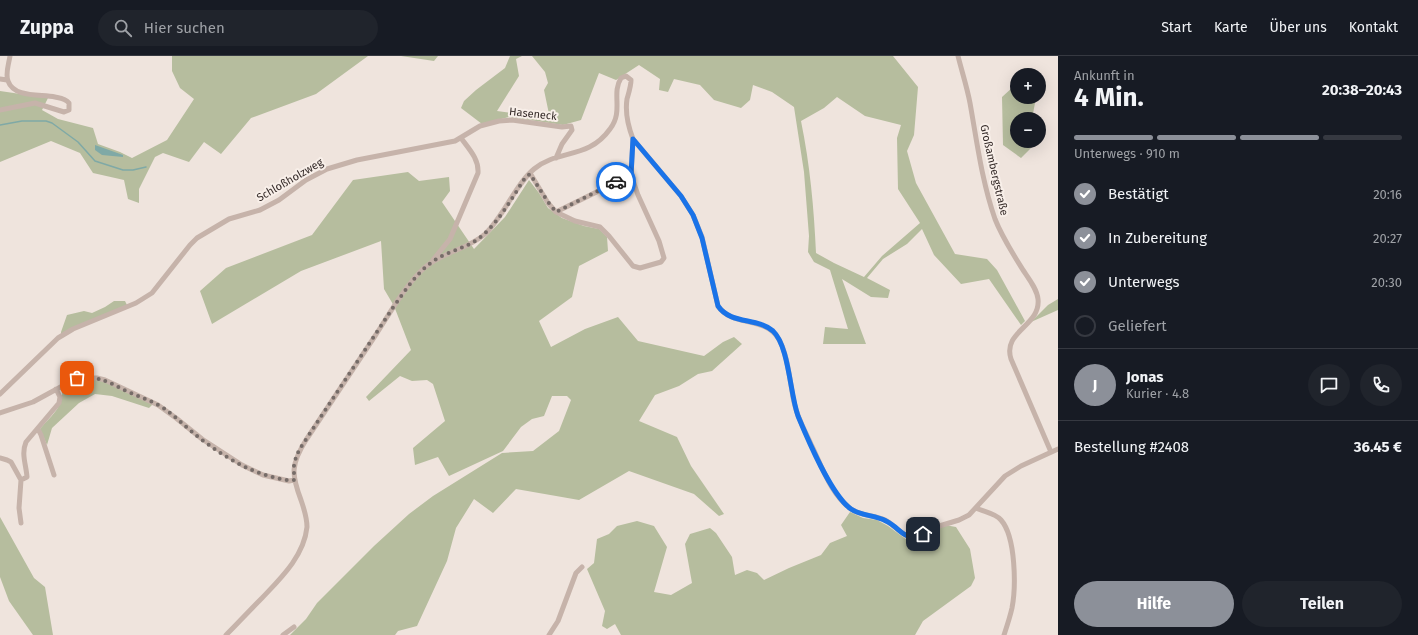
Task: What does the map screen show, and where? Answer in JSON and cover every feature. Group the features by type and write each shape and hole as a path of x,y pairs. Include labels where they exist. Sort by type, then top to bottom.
{"street":[{"path":"0,110 35,103 64,112 69,110 69,103 66,100 18,92 13,89 7,80 10,56"},
{"name":"Großambergstraße","path":"958,56 967,90 979,156 994,214 1006,242 1038,295 1038,306 1035,314 1012,340 1009,349 1011,359 1051,452"},
{"path":"429,264 442,256 469,245 483,235 495,222 525,178 538,166 556,158 584,150 599,142 605,136 616,119 618,108 618,84 622,78 626,76 631,80 626,111 628,126 633,139 681,196 693,215 702,238 720,310 731,317 769,328 778,337 783,349 798,416 829,482 843,502 851,509 858,513 876,516 886,521 904,535 911,538 916,538 936,527 970,515 1005,476 1021,466 1058,449"},
{"path":"0,79 7,80"},
{"name":"Haseneck","path":"461,138 480,126 499,121 512,120 562,127 571,126 572,130 562,144 556,158"},
{"path":"226,635 283,575 298,553 306,530 307,520 294,480 294,463 303,445 408,287 416,276 429,264 450,239 478,173 476,159 461,138"},
{"name":"Schloßholzweg","path":"0,394 58,338 73,329 146,298 152,293 197,238 222,222 269,206 306,180 327,169 343,163 444,144 461,138"},
{"path":"530,174 556,212 575,221 600,227 633,266 640,268 660,262 664,258 659,241 638,195 631,175 633,139"},
{"path":"556,212 631,175"},
{"path":"0,413 33,402 77,378 97,378 105,380 158,406 228,457 248,468 263,475 289,481 294,480"},
{"path":"21,480 27,477 23,457 24,446 60,403 60,397 56,389"},
{"path":"38,429 42,435 54,475"},
{"path":"0,458 10,462 21,480 19,508 21,522"},
{"path":"976,508 993,514 1000,520 1008,532 1012,546 1013,596 1004,635"},
{"path":"549,635 558,621 576,573 582,567"},
{"path":"283,635 294,627"}],"green space":[{"path":"172,56 368,56 316,94 251,118 221,154 204,142 189,162 163,153 155,157 139,189 139,203 128,199 124,180 93,173 80,153 51,141 0,162 0,91 48,98 42,110 58,119 93,128 98,144 132,158 167,140 194,99 180,88 172,71"},
{"path":"401,56 438,56 434,61"},
{"path":"510,56 522,56 516,59 519,76 497,111 532,116 549,114 544,90 548,83 545,72 532,56 893,56 918,87 914,135 907,151 916,183 955,254 987,259 997,270 1025,321 1021,325 989,279 961,284 934,255 922,229 907,244 883,259 867,278 890,290 888,298 871,297 842,279 866,344 823,344 825,327 848,329 830,270 814,262 808,252 809,236 804,172 794,107 772,92 753,85 750,100 741,108 714,100 700,85 674,79 668,92 659,90 660,79 639,65 616,80 599,73 581,120 563,125 509,117 482,124 461,108 464,101 476,90 505,68","holes":["837,97 865,116 901,125 897,138 898,189 920,223 882,256 864,277 816,253 811,187 801,121 824,108"]},
{"path":"1010,90 1010,104 1035,104 1033,112 1010,112 1010,148 1031,148 1021,158 1003,145 1002,97"},
{"path":"408,172 419,181 449,177 450,191 442,202 474,249 505,217 529,180 548,208 562,218 584,226 599,229 607,237 608,251 579,266 572,297 539,321 551,347 585,329 618,317 638,341 704,356 723,342 734,337 742,344 712,371 698,374 679,386 655,395 639,421 677,437 691,466 724,514 719,516 694,494 629,471 579,500 516,489 493,513 474,499 456,528 447,561 417,626 398,631 395,635 290,635 306,619 317,603 374,546 409,514 433,496 502,453 533,451 559,431 571,400 567,396 552,396 544,416 532,419 521,427 503,451 449,476 438,457 415,465 413,448 445,421 433,384 427,380 412,381 400,376 369,401 366,397 411,350 394,306 384,289 381,241 301,271 212,324 200,291 226,268 312,235 353,180"},
{"path":"1058,299 1058,310 1031,322 1048,305"},
{"path":"114,301 125,301 127,305 61,335 67,315 84,311 92,313"},
{"path":"97,379 153,404 149,408 112,396 95,394 79,403 52,428 47,445 40,429 59,406 62,389 77,380"},
{"path":"850,512 863,518 877,520 907,540 914,541 945,525 956,527 970,549 975,578 971,586 923,621 915,635 621,635 615,624 607,629 602,626 605,611 587,569 594,563 597,539 609,534 617,526 637,521 654,526 667,547 654,592 671,595 692,583 685,544 690,534 710,528 716,533 732,557 735,575 747,570 757,573 764,580 821,555 830,543 847,536 841,525"},
{"path":"0,517 34,578 45,587 53,635 33,635 9,601 0,577"}],"water":[{"path":"95,145 123,155 123,157 102,155 95,150"}],"waterway":[{"path":"0,125 22,121 46,121 52,123 78,142 95,161 123,170 133,170 146,167"}],"way so far":[{"path":"77,378 97,378 105,380 126,391 153,402 165,409 202,439 228,457 254,472 289,481 294,480 294,463 299,450 394,306 416,276 424,268 442,256 469,245 489,230 510,202 525,178 530,174 556,212 616,182"}],"route":[{"path":"616,182 631,175 633,139 681,196 693,215 702,238 720,310 736,319 769,328 778,337 783,349 798,416 829,482 843,502 858,513 876,516 886,521 904,535 911,538 916,538 923,534"}]}
